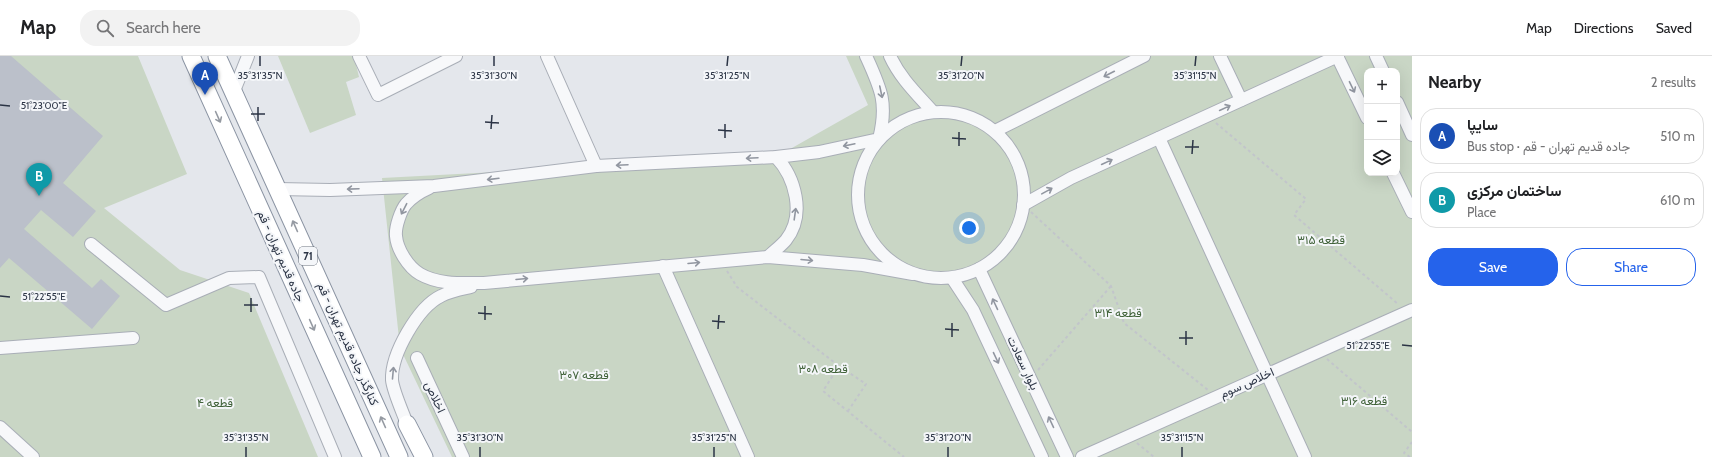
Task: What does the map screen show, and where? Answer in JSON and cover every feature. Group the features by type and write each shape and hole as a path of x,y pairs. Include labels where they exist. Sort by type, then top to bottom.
{"highway":[{"name":"جاده قدیم تهران - قم","path":"191,56 372,457"},
{"name":"کنارگذر جاده قدیم تهران - قم","path":"218,56 399,457"},
{"path":"407,424 424,457"}],"street":[{"path":"234,91 248,56"},
{"path":"359,56 378,95 456,56"},
{"path":"547,56 596,166"},
{"path":"866,56 879,85 884,107 879,139"},
{"path":"890,56 894,66 908,85 933,112"},
{"path":"995,131 1144,56"},
{"path":"1220,56 1241,100"},
{"path":"1023,205 1071,178 1337,56 1364,112"},
{"path":"1376,56 1382,68"},
{"path":"1398,104 1412,135"},
{"path":"434,186 415,195 405,205 399,219 396,234 400,250 407,262 419,274 437,280 454,283 484,283 768,257 863,265 932,278 952,278 979,269 1000,253 1016,231 1023,205 1023,184 1018,164 1009,146 995,131 976,119 955,113 933,112 912,117 894,126 879,139 864,162 858,188 860,216 871,240 890,260 913,274"},
{"path":"1159,138 1305,457"},
{"path":"278,189 330,190 434,186 596,166 776,157 819,152 879,139"},
{"path":"768,257 786,240 792,230 796,210 796,193 784,165 776,157"},
{"path":"1394,176 1412,212"},
{"path":"92,244 166,305 229,278 259,277 335,457"},
{"path":"663,266 748,457"},
{"name":"بلوار سعادت","path":"979,269 1067,457"},
{"name":"بلوار سعادت","path":"952,278 973,310 1042,457"},
{"path":"407,424 392,381 394,362 407,332 431,303 441,296 484,283"},
{"name":"اخلاص سوم","path":"1082,457 1410,311"},
{"path":"0,348 133,338"},
{"name":"اخلاص","path":"417,358 463,457"},
{"path":"0,427 33,457"}],"path":[{"path":"1207,116 1306,198 1294,215 1410,311"},
{"path":"1023,205 1111,286 1124,323 1217,397"},
{"path":"720,261 737,287 839,366 866,384 848,411"},
{"path":"1030,379 1111,286"},
{"path":"1318,351 1412,432"},
{"path":"839,366 823,390 904,457"},
{"path":"1129,436 1154,457"},
{"path":"1410,457 1404,453 1412,442"}],"green space":[{"name":"قطعه ۴","path":"0,56 138,56 187,174 104,208 180,270 249,293 318,457 0,457"},
{"path":"278,56 354,56 359,77 346,82 356,115 310,133"},
{"path":"846,56 1412,56 1412,457 452,457 400,348 382,178 776,157 868,105"}],"building":[{"path":"0,56 11,56 103,136 63,183 96,211 73,237 41,210 24,229 92,288 101,279 120,296 92,329 9,258 0,268"}],"place":[{"name":"سایپا","path":"205,95"},
{"name":"ساختمان مرکزی","path":"39,196"}],"park label":[{"name":"قطعه ۳۱۵","path":"1321,240"},
{"name":"قطعه ۳۱۴","path":"1118,313"},
{"name":"قطعه ۳۰۸","path":"823,369"},
{"name":"قطعه ۳۰۷","path":"584,375"},
{"name":"قطعه ۳۱۶","path":"1364,401"}]}
